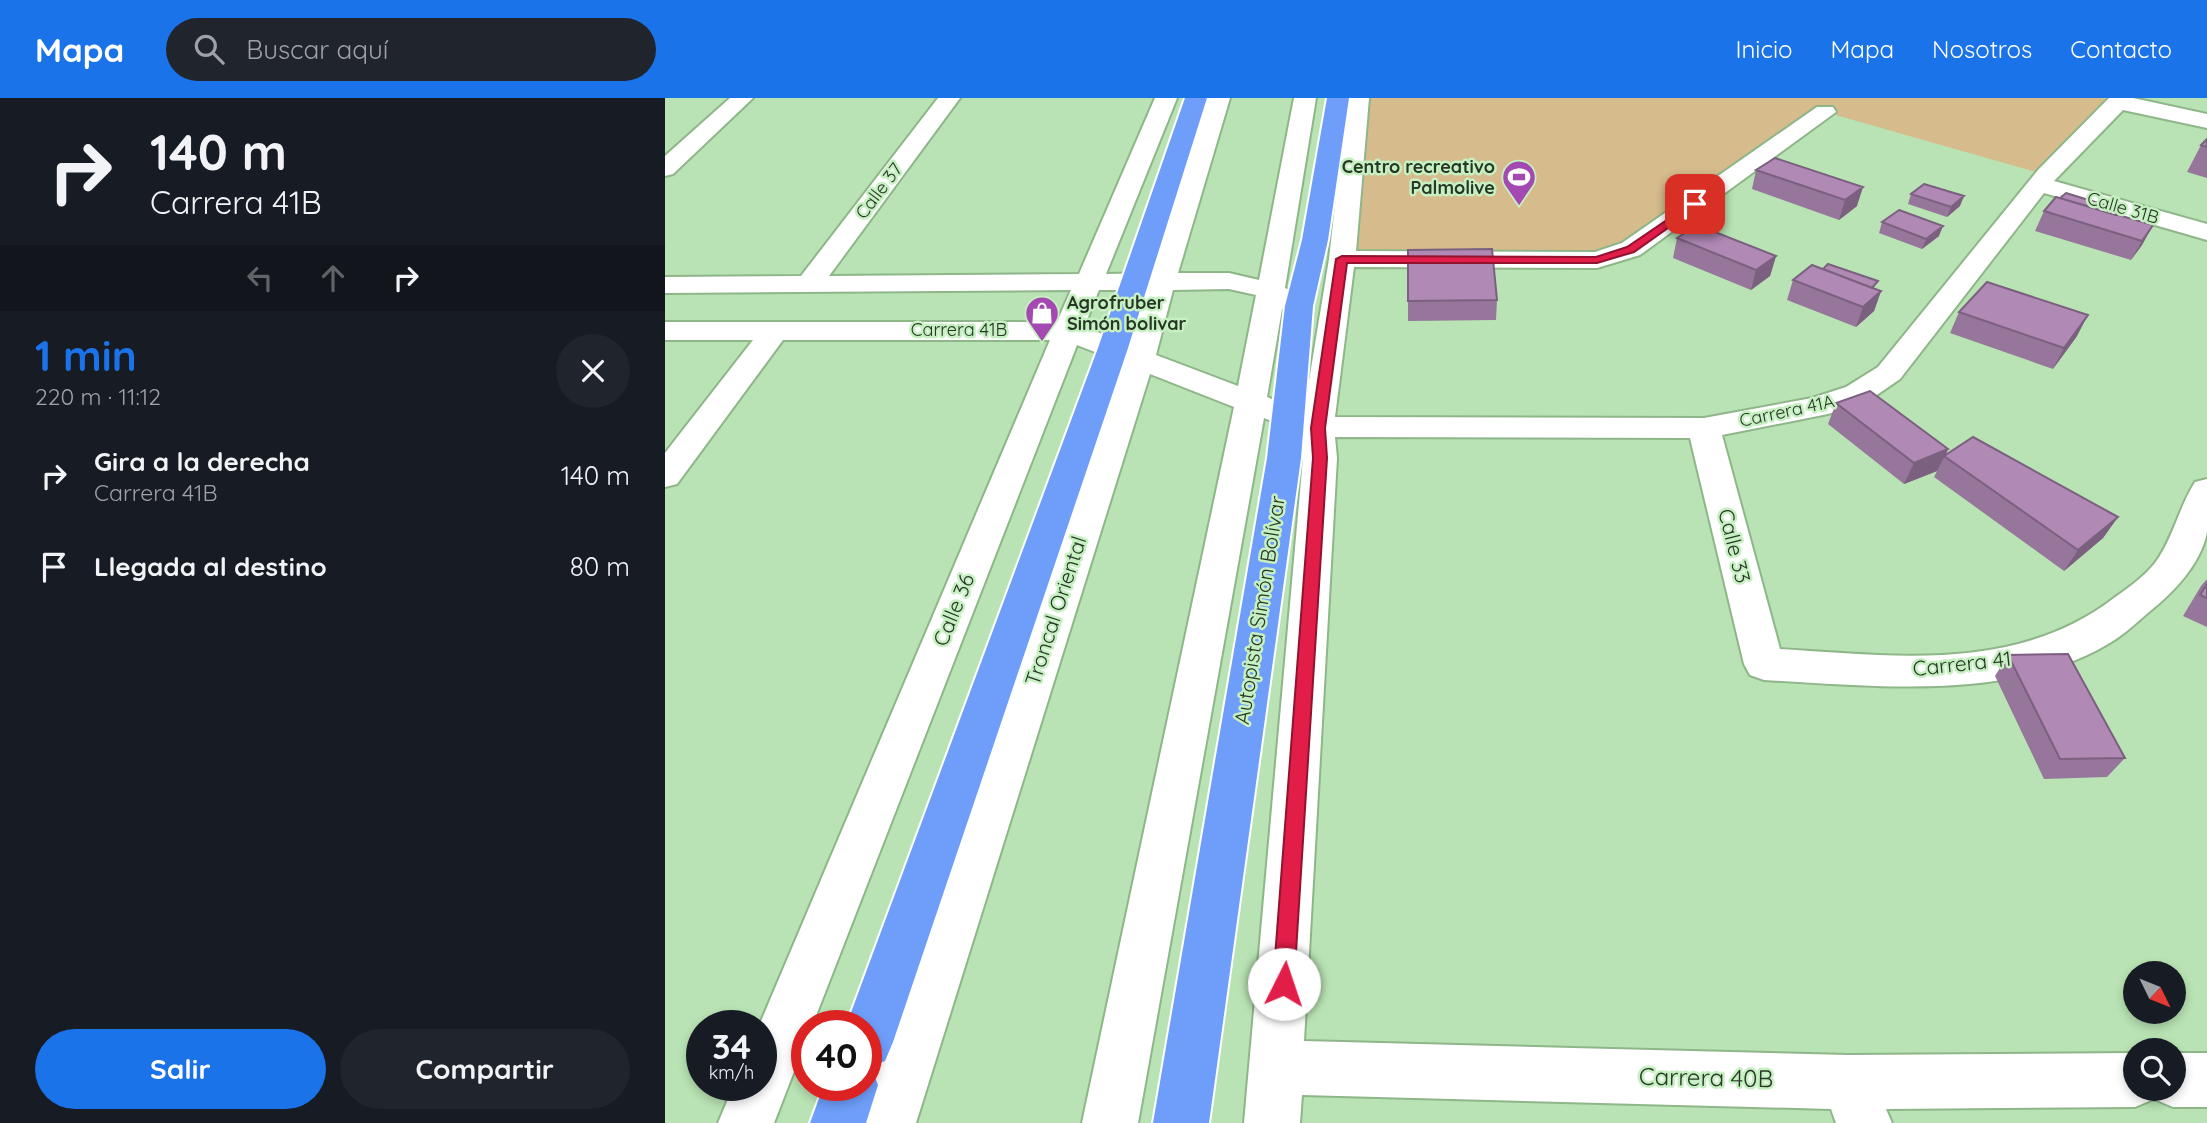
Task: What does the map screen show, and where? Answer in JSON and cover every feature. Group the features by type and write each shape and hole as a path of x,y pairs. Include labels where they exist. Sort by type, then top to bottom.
{"highway":[{"name":"Autopista Simón Bolívar","path":"1181,1123 1283,458 1303,422 1284,298 1333,140 1330,100"},
{"path":"878,1010 1126,353"},
{"path":"838,1123 846,1101"}],"street":[{"path":"669,162 742,98"},
{"name":"Calle 37","path":"809,285 949,98"},
{"name":"Calle 36","path":"746,1123 1068,331 1166,98"},
{"name":"Troncal Oriental","path":"888,1123 1147,281 1216,100"},
{"path":"1272,1123 1320,458 1303,422 1342,259 1330,100"},
{"path":"1110,1123 1241,458 1249,401 1284,298 1282,240 1330,100"},
{"path":"2119,100 2207,121"},
{"name":"Carrera 41A","path":"1303,422 1368,426 1704,428 1817,408 1857,394 1889,373 2039,184 2119,100"},
{"path":"1342,259 1597,260 1631,249 1825,112"},
{"name":"Calle 31B","path":"2039,184 2207,232"},
{"path":"665,285 1229,281 1284,298"},
{"name":"Carrera 41B","path":"665,331 1068,331 1303,422"},
{"path":"665,476 775,331"},
{"name":"Calle 33","path":"1704,428 1764,663"},
{"name":"Carrera 41","path":"1764,663 1924,671 2000,664 2073,645 2129,610 2170,570 2207,490"},
{"name":"Carrera 40B","path":"1278,1067 1856,1102 2123,1081"},
{"path":"2186,1080 2207,1080"}],"shaded area":[{"name":"Centro recreativo Palmolive","path":"1358,98 2101,98 2117,102 2046,175 1825,112 1597,260 1342,259"}],"building":[{"path":"1775,158 1863,187 1845,200 1756,170"},
{"path":"1924,184 1964,196 1951,207 1911,194"},
{"path":"2066,193 2121,210 2116,215 2060,198"},
{"path":"2056,197 2153,225 2142,241 2044,211"},
{"path":"1899,210 1943,226 1926,239 1882,222"},
{"path":"1697,225 1776,256 1756,270 1677,238"},
{"path":"1492,249 1497,300 1408,301 1408,250"},
{"path":"1828,264 1878,281 1872,288 1823,269"},
{"path":"1812,265 1881,291 1863,307 1793,280"},
{"path":"1987,282 2088,315 2064,348 1959,312"},
{"path":"1870,391 1948,449 1914,463 1836,403"},
{"path":"1973,437 2118,517 2078,550 1944,456"},
{"path":"2207,584 2207,598 2200,595"},
{"path":"2068,654 2125,758 2060,759 2008,655"}],"place":[{"name":"Centro recreativo Palmolive","path":"1519,207"},
{"name":"Agrofruber Simón bolivar","path":"1042,343"}],"route":[{"path":"1284,984 1320,458 1318,428 1342,259 1597,260 1631,249 1695,204"}]}
